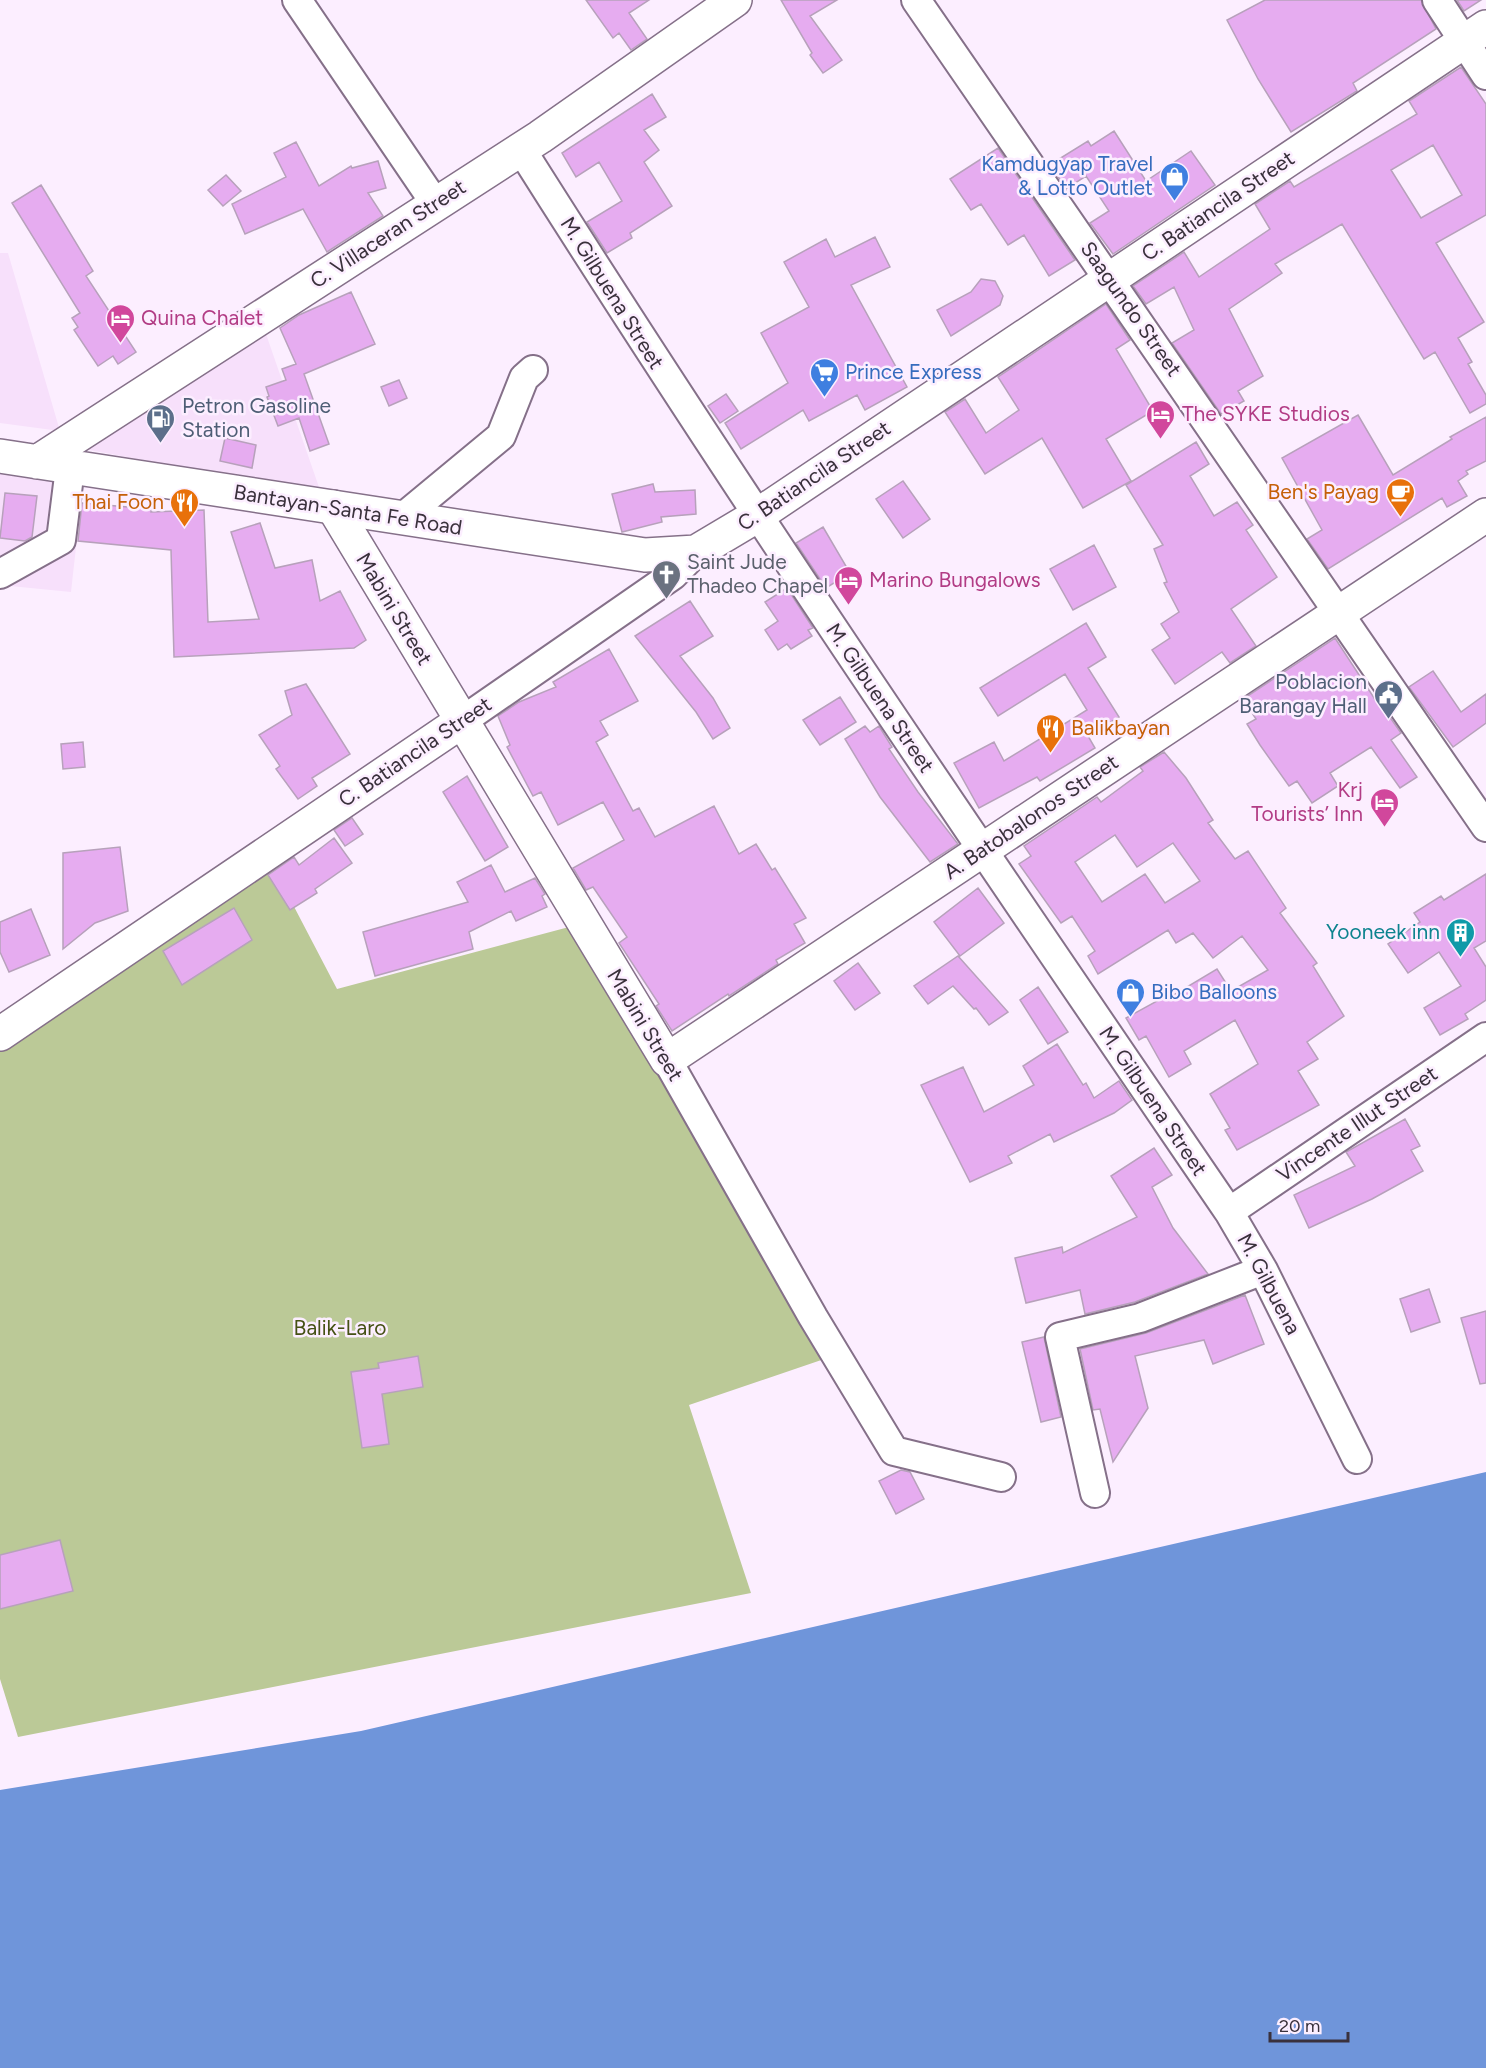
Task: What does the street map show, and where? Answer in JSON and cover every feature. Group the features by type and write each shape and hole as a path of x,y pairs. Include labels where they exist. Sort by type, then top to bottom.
{"main road":[{"name":"C. Villaceran Street","path":"37,462 521,149 735,0"},
{"name":"C. Batiancila Street","path":"696,552 758,515 1475,35"},
{"name":"Bantayan-Santa Fe Road","path":"0,456 645,555 696,552"},
{"name":"Mabini Street","path":"333,507 667,1060"},
{"name":"A. Batobalonos Street","path":"667,1060 1486,515"},
{"name":"C. Batiancila Street","path":"0,1034 462,721"}],"street":[{"path":"297,0 435,203"},
{"name":"Saagundo Street","path":"916,0 1110,278 1486,827"},
{"path":"1437,0 1475,35 1486,75"},
{"name":"M. Gilbuena Street","path":"521,149 671,386 981,850 1229,1212"},
{"path":"402,518 501,436 524,378 533,370"},
{"path":"0,574 61,540 70,468"},
{"name":"C. Batiancila Street","path":"462,721 673,575 696,552"},
{"name":"Vincente Illut Street","path":"1229,1212 1486,1037"},
{"name":"Mabini Street","path":"667,1060 813,1317 894,1451 1001,1477"},
{"name":"M. Gilbuena","path":"1229,1212 1263,1270 1357,1459"},
{"path":"1095,1493 1060,1337 1140,1318 1263,1270"}],"shaded area":[{"path":"0,253 8,253 60,431 0,423"},
{"path":"266,334 321,493 84,449"},
{"path":"0,467 84,476 71,592 0,585"}],"green space":[{"name":"Balik-Laro","path":"266,853 337,989 584,923 836,1355 689,1405 751,1593 18,1737 0,1679 0,1034"}],"water":[{"path":"1486,1472 1486,2068 0,2068 0,1790 361,1731"}],"building":[{"path":"586,0 649,0 629,13 647,39 631,50 619,33 613,38"},
{"path":"781,0 837,0 810,16 842,60 823,73 810,55 812,53"},
{"path":"1265,0 1421,0 1436,29 1353,83 1357,91 1291,132 1258,79 1227,20"},
{"path":"1457,0 1481,0 1464,11"},
{"path":"1461,67 1486,104 1486,215 1436,243 1484,322 1458,338 1472,362 1468,364 1486,395 1486,404 1470,413 1435,352 1424,359 1342,224 1275,264 1282,273 1229,309 1263,376 1238,391 1244,401 1221,414 1172,343 1194,330 1174,287 1146,304 1133,286 1184,252 1199,277 1270,229 1255,204 1290,181 1294,187 1417,114 1409,101","holes":["1433,145 1462,195 1421,218 1391,170"]},
{"path":"652,94 666,117 644,130 659,150 644,162 672,206 630,233 632,238 607,253 587,222 622,201 599,162 576,177 562,153"},
{"path":"1114,131 1146,181 1191,151 1215,185 1113,254 1090,223 1109,211 1086,176 1066,189 1054,170 1063,165 1059,159 1088,141 1091,146"},
{"path":"296,142 319,186 351,166 352,168 378,161 386,188 368,193 383,216 327,252 303,209 245,234 232,204 286,177 274,153"},
{"path":"998,148 1075,260 1049,276 1024,235 1008,245 981,204 971,210 950,179"},
{"path":"226,175 241,191 223,206 208,190"},
{"path":"41,185 93,271 86,276 136,352 118,364 113,356 98,366 74,330 78,327 72,318 80,313 12,203"},
{"path":"875,237 890,267 851,285 907,387 865,410 857,395 809,421 803,410 741,449 725,423 788,383 761,333 809,307 784,262 826,239 835,257"},
{"path":"981,279 995,281 1003,296 1000,305 951,336 937,310 971,292"},
{"path":"351,292 375,344 304,374 329,444 310,451 299,418 278,426 267,397 269,396 266,387 286,380 282,369 296,364 280,328 299,315"},
{"path":"1106,304 1130,340 1116,349 1153,411 1106,439 1131,481 1083,508 1042,438 985,474 945,412 965,399 986,433 1019,410 998,377"},
{"path":"399,380 407,398 389,406 381,387"},
{"path":"726,394 738,411 720,423 708,406"},
{"path":"1358,415 1393,475 1452,439 1450,437 1486,417 1486,461 1466,471 1468,474 1458,481 1467,496 1447,507 1442,498 1328,569 1307,539 1322,530 1282,458"},
{"path":"225,438 256,445 252,468 220,461"},
{"path":"1196,442 1209,464 1190,476 1214,516 1237,502 1253,525 1246,530 1277,577 1231,609 1256,646 1230,663 1222,652 1175,684 1152,650 1170,638 1161,624 1179,612 1164,583 1167,582 1154,549 1163,545 1126,485"},
{"path":"903,481 930,519 903,538 876,499"},
{"path":"653,484 655,492 695,490 696,514 661,517 662,522 622,532 612,494"},
{"path":"5,493 37,496 32,537 25,541 0,538"},
{"path":"82,503 151,509 151,512 204,510 208,622 259,619 231,532 260,523 275,568 312,560 320,601 340,591 366,640 354,648 174,657 171,550 78,541"},
{"path":"823,527 850,573 826,588 796,543"},
{"path":"1094,545 1116,587 1073,610 1050,569"},
{"path":"787,588 813,628 808,630 812,636 791,649 787,644 778,650 765,630 778,621 765,602"},
{"path":"690,601 713,636 680,656 713,698 730,728 713,739 696,712 635,636"},
{"path":"1086,623 1106,657 1088,668 1119,717 1088,736 1095,748 1040,781 1037,777 979,808 954,763 994,742 1004,761 1087,710 1065,674 998,716 980,688"},
{"path":"1335,638 1378,704 1380,703 1401,733 1391,740 1417,777 1400,788 1371,747 1330,773 1338,786 1312,803 1297,781 1289,786 1260,745 1247,724 1256,719 1243,699"},
{"path":"609,649 638,701 600,721 608,735 596,742 633,811 639,808 655,837 714,806 739,854 756,844 772,870 775,868 806,918 794,924 805,943 776,960 778,964 672,1031 656,1006 659,1004 619,943 627,937 593,887 586,890 573,868 624,840 603,802 558,825 541,792 533,796 507,747 510,745 498,716 519,702 556,687 553,682"},
{"path":"1433,671 1461,712 1486,694 1486,723 1453,747 1409,687"},
{"path":"306,684 350,754 312,778 317,786 298,799 276,769 280,766 259,735 292,715 285,691"},
{"path":"840,697 856,722 820,745 803,720"},
{"path":"865,726 870,732 879,726 892,747 889,749 918,792 958,844 930,862 880,797 845,739"},
{"path":"83,742 85,767 63,769 61,744"},
{"path":"1164,752 1186,778 1213,820 1208,823 1235,859 1248,851 1286,908 1280,913 1317,963 1313,966 1344,1016 1307,1042 1318,1059 1298,1071 1319,1105 1237,1150 1225,1130 1230,1128 1210,1094 1258,1064 1235,1020 1184,1051 1191,1064 1169,1077 1146,1036 1139,1040 1126,1018 1166,996 1167,999 1217,969 1231,991 1268,970 1242,936 1213,958 1193,933 1176,943 1168,930 1098,974 1088,956 1095,951 1072,916 1061,923 1019,864 1031,856 1024,846 1097,797 1101,802 1143,771 1140,767","holes":["1115,835 1137,867 1173,843 1200,881 1165,903 1145,874 1102,902 1075,862"]},
{"path":"467,776 508,847 485,861 443,792"},
{"path":"352,818 363,834 345,846 334,830"},
{"path":"334,838 352,863 315,889 317,893 290,910 268,875 294,857 299,865"},
{"path":"120,847 128,911 95,923 63,949 63,853"},
{"path":"491,865 505,892 535,878 545,894 542,896 547,907 516,921 511,911 469,932 473,949 375,976 363,932 468,902 457,882"},
{"path":"1486,874 1486,941 1474,948 1486,967 1486,1000 1465,1014 1468,1019 1440,1035 1424,1008 1461,986 1439,952 1408,973 1388,944 1420,922 1414,913 1441,896 1444,900"},
{"path":"978,888 1004,923 960,956 934,922"},
{"path":"234,908 252,940 182,985 163,951"},
{"path":"31,909 50,955 9,972 0,952 0,922"},
{"path":"958,956 1008,1012 989,1025 976,1008 974,1009 953,986 928,1004 914,986"},
{"path":"858,963 880,993 855,1010 834,981"},
{"path":"1038,987 1068,1032 1048,1044 1020,1000"},
{"path":"1057,1044 1083,1085 1086,1083 1094,1098 1119,1081 1132,1100 1114,1113 1054,1142 1050,1134 1008,1156 1012,1163 970,1182 921,1085 963,1067 984,1112 1034,1085 1023,1066"},
{"path":"1405,1119 1420,1146 1411,1150 1423,1171 1372,1199 1309,1228 1294,1195 1355,1166 1346,1152"},
{"path":"1154,1148 1172,1175 1152,1187 1173,1228 1208,1274 1135,1302 1085,1314 1080,1290 1026,1303 1015,1258 1062,1247 1063,1253 1137,1217 1111,1176"},
{"path":"1429,1289 1440,1322 1411,1332 1400,1299"},
{"path":"1245,1295 1264,1344 1213,1364 1204,1340 1135,1356 1148,1408 1113,1462 1100,1409 1093,1410 1080,1349 1146,1333"},
{"path":"1486,1311 1486,1383 1480,1384 1461,1318"},
{"path":"1044,1337 1061,1417 1041,1422 1022,1342"},
{"path":"418,1356 423,1387 382,1394 389,1444 362,1448 351,1372 379,1368 378,1363"},
{"path":"901,1470 910,1472 924,1499 896,1514 879,1481"},
{"path":"60,1540 73,1591 0,1609 0,1555"}],"place":[{"name":"Kamdugyap Travel & Lotto Outlet","path":"1174,202"},
{"name":"Quina Chalet","path":"120,344"},
{"name":"Prince Express","path":"824,398"},
{"name":"The SYKE Studios","path":"1161,440"},
{"name":"Petron Gasoline Station","path":"161,444"},
{"name":"Ben's Payag","path":"1400,518"},
{"name":"Thai Foon","path":"185,528"},
{"name":"Saint Jude Thadeo Chapel","path":"666,600"},
{"name":"Marino Bungalows","path":"848,606"},
{"name":"Poblacion Barangay Hall","path":"1388,720"},
{"name":"Balikbayan","path":"1050,754"},
{"name":"Krj Tourists’ Inn","path":"1384,828"},
{"name":"Yooneek inn","path":"1461,958"},
{"name":"Bibo Balloons","path":"1130,1018"}]}
